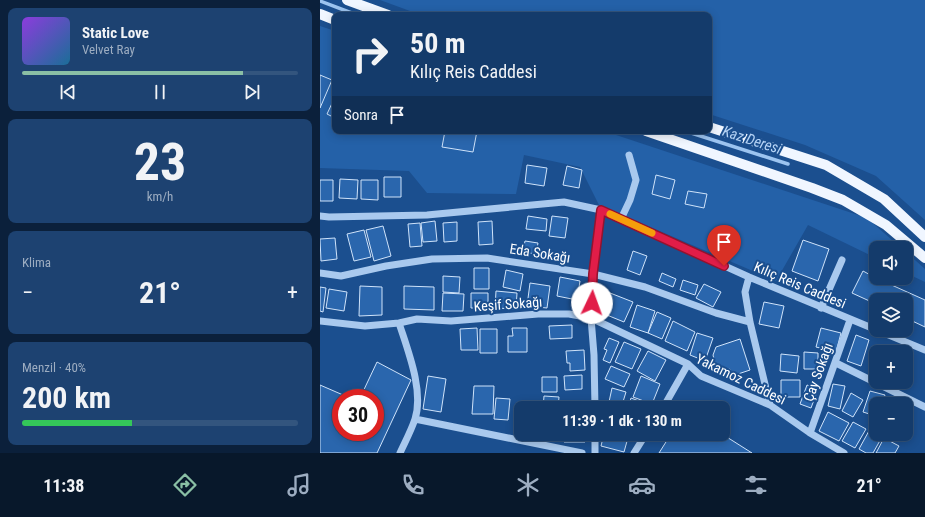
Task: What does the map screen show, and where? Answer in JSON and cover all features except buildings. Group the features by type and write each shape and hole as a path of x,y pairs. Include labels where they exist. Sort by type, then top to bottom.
{"main road":[{"path":"347,0 380,12"},
{"path":"320,14 332,19"},
{"path":"712,128 826,165 884,199 925,236"},
{"path":"655,134 843,200 886,225 925,258"}],"street":[{"path":"621,220 630,200 636,180 629,155"},
{"name":"Kılıç Reis Caddesi","path":"320,216 427,215 564,202 601,210 749,277 925,350"},
{"path":"595,401 594,355 591,318 593,274 601,210"},
{"name":"Eda Sokağı","path":"320,273 340,276 386,266 432,259 487,258 593,274 645,287 716,313 750,322"},
{"path":"821,308 842,260"},
{"path":"749,277 745,292 750,322 770,405"},
{"name":"Keşif Sokağı","path":"320,321 365,326 399,324 418,319 451,321 538,314 569,314 591,318 688,364"},
{"name":"Çay Sokağı","path":"810,433 850,320"},
{"path":"399,324 414,370 418,405 415,419 400,453"},
{"path":"836,363 925,407"},
{"name":"Yakamoz Caddesi","path":"666,401 688,364 701,376 770,405 810,433 844,453"},
{"path":"415,419 582,453"},
{"path":"595,441 595,453"},
{"path":"634,453 642,441"}],"shaded area":[{"path":"380,0 925,0 925,220 876,176 805,145 712,115 712,12 413,12"},
{"path":"320,26 332,30 332,134 613,134 867,218 893,241 869,241 869,255 808,225 776,281 599,205 580,167 524,155 516,194 427,193 409,171 320,168"},
{"path":"913,258 925,269 925,282 913,276"}],"waterway":[{"name":"Kaz Deresi","path":"320,1 349,12"},
{"name":"Kaz Deresi","path":"694,134 788,164"}],"slow traffic":[{"path":"610,214 652,233"}],"route":[{"path":"592,303 593,274 601,210 724,266"}]}
